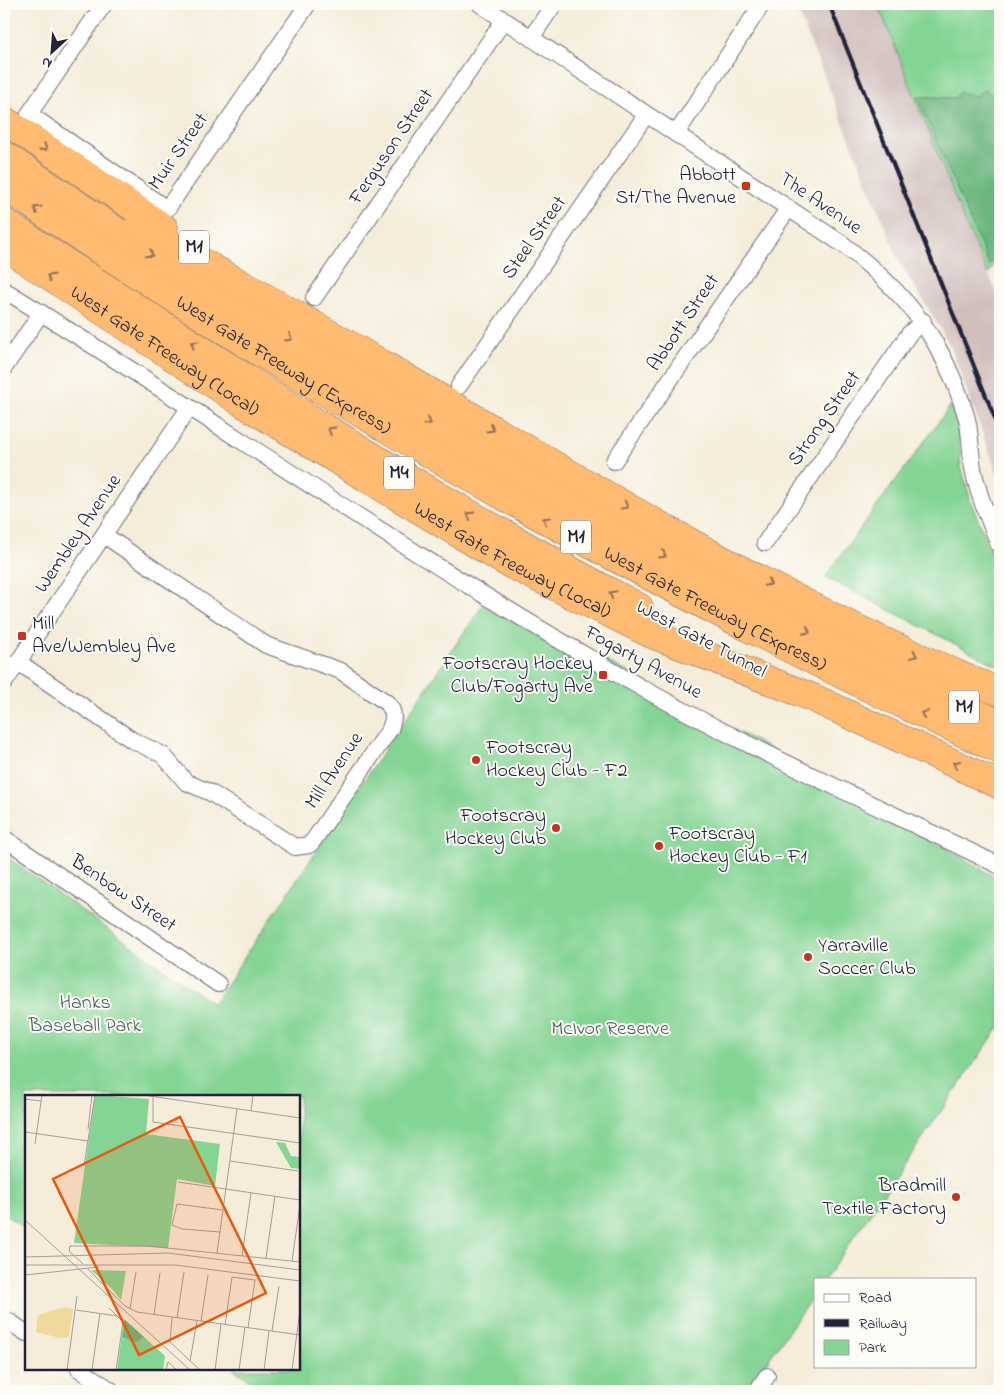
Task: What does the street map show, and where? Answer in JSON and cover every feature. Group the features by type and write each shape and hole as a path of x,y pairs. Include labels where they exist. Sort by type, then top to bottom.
{"highway":[{"name":"M1","path":"4,120 196,249 388,368"},
{"name":"M1","path":"4,155 37,178 127,220 388,368 582,483 708,552 853,626 1000,692"},
{"name":"West Gate Freeway (Express)","path":"37,178 168,266 498,463 691,570 830,643 1000,724"},
{"name":"West Gate Freeway (Express)","path":"4,186 168,296 449,466 688,598 1000,750"},
{"name":"West Gate Tunnel","path":"4,222 129,303 421,486 539,555 811,697"},
{"name":"West Gate Freeway (Local)","path":"4,246 249,407 506,562 649,633 811,697 1000,785"}],"street":[{"name":"Muir Street","path":"104,4 29,114 166,209 308,4"},
{"name":"The Avenue","path":"480,4 844,245 887,280 923,322 942,355 967,419 978,490 1000,547"},
{"path":"531,38 554,4"},
{"path":"676,134 762,4"},
{"name":"Ferguson Street","path":"314,298 504,20"},
{"name":"Steel Street","path":"459,386 646,115"},
{"name":"Abbott Street","path":"614,461 788,209"},
{"name":"Fogarty Avenue","path":"4,290 488,597 610,670 706,722 1000,866"},
{"path":"4,368 41,313"},
{"name":"Strong Street","path":"765,543 909,334 923,322"},
{"name":"Wembley Avenue","path":"4,683 189,408"},
{"name":"Mill Avenue","path":"18,662 132,740 163,755 186,782 211,793 295,847 309,845 313,841 390,729 394,717 392,709 387,703 341,671 266,645 104,535"},
{"name":"Benbow Street","path":"4,838 218,984"},
{"path":"4,1318 25,1332"},
{"path":"80,1370 112,1391"},
{"path":"757,1391 767,1376"}],"shaded area":[{"path":"795,4 878,4 964,220 1000,300 1000,481 950,345 899,261"}],"green space":[{"path":"878,4 1000,4 1000,257 988,274 964,220"},
{"path":"985,89 1000,102 1000,248 989,265 917,96 955,98 960,92 975,96"},
{"path":"951,405 958,425 961,466 972,505 1000,573 1000,667 825,577"},
{"name":"McIvor Reserve","path":"488,597 855,795 1000,880 1000,1026 826,1278 814,1278 814,1294 747,1391 267,1391 235,1370 300,1370 300,1095 25,1095 25,1228 4,1214 4,855 213,1004"}],"tunnel":[{"path":"947,683 1000,707"}],"railway":[{"path":"829,4 1000,431"}],"place":[{"name":"Abbott St/The Avenue","path":"746,186"},
{"name":"Mill Ave/Wembley Ave","path":"22,636"},
{"name":"Footscray Hockey Club/Fogarty Ave","path":"603,675"},
{"name":"Footscray Hockey Club - F2","path":"476,760"},
{"name":"Footscray Hockey Club","path":"556,828"},
{"name":"Footscray Hockey Club - F1","path":"659,846"},
{"name":"Yarraville Soccer Club","path":"808,957"},
{"name":"Bradmill Textile Factory","path":"956,1197"}],"park label":[{"name":"Hanks Baseball Park","path":"85,1014"}]}
